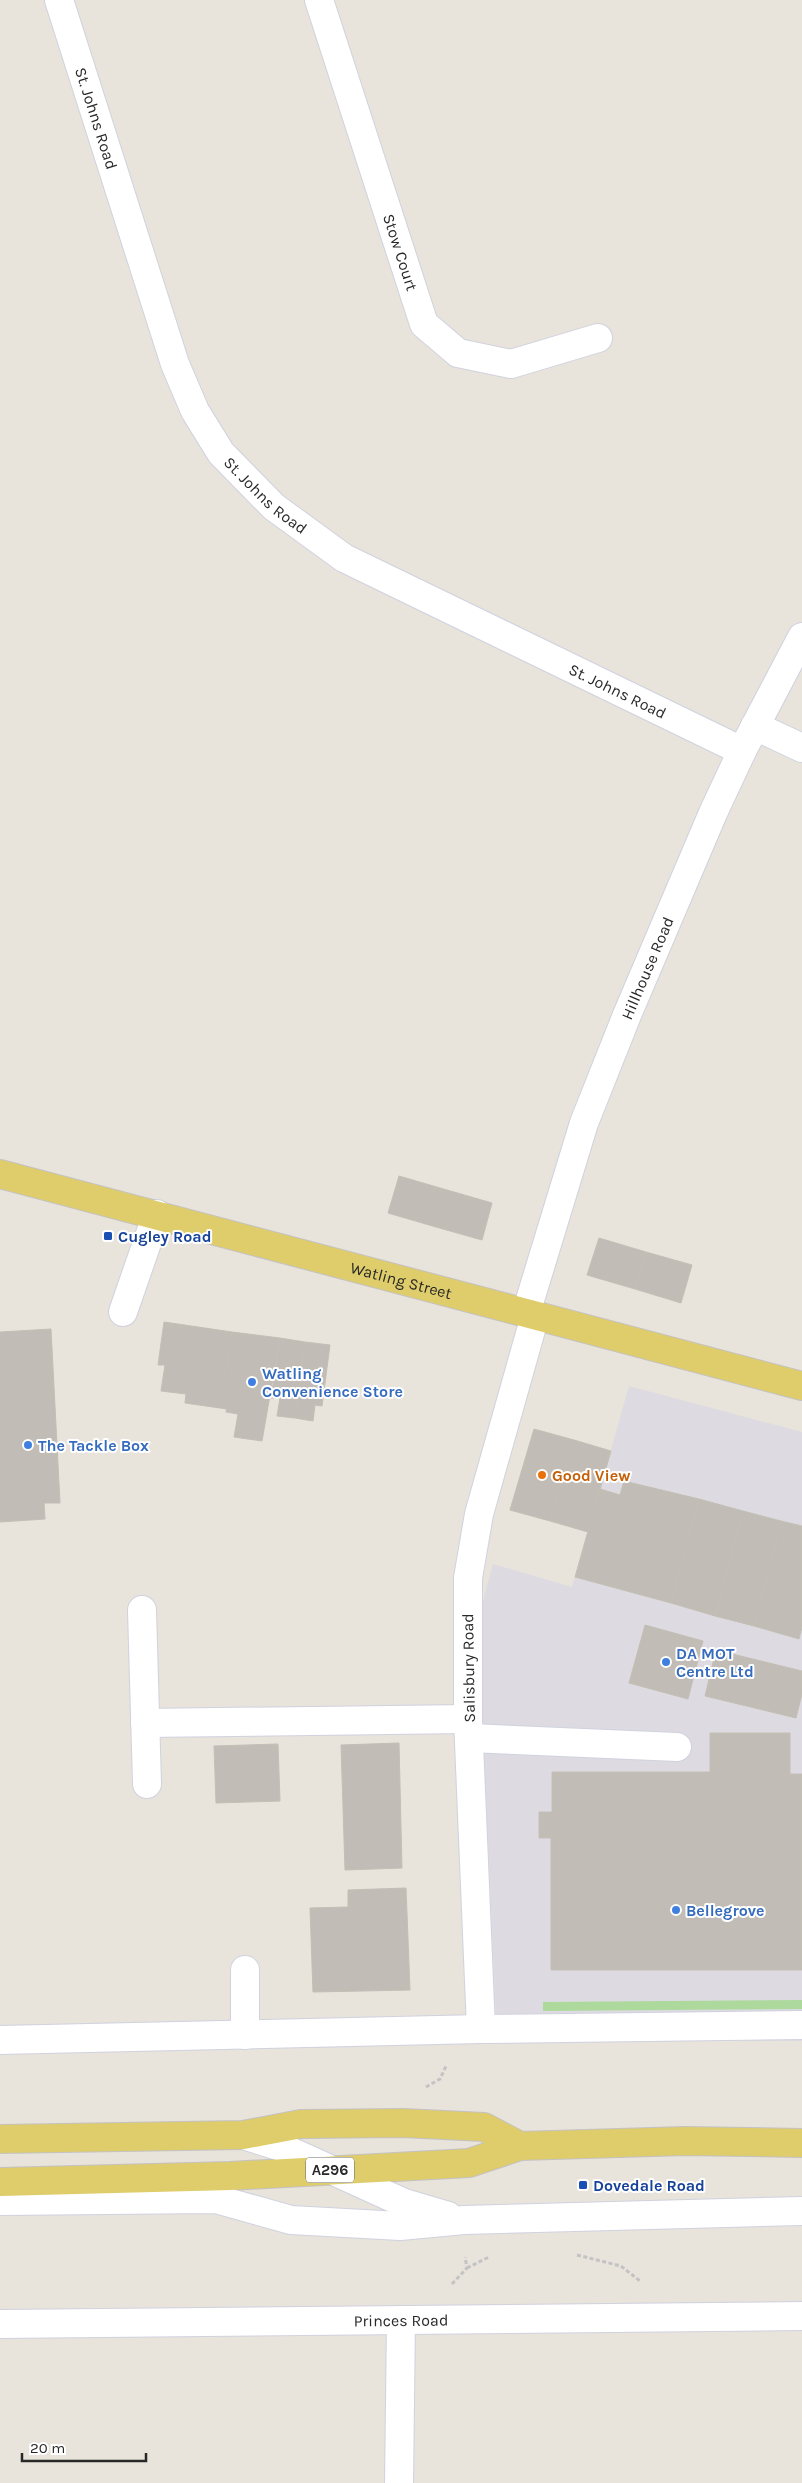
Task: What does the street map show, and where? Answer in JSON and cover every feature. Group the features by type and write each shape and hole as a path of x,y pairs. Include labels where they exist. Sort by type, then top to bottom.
{"main road":[{"name":"Watling Street","path":"0,1174 802,1386"},
{"name":"A296","path":"0,2139 243,2135 301,2124 403,2123 484,2127 520,2146"},
{"name":"A296","path":"0,2182 230,2176 469,2163 520,2146 685,2141 802,2143"}],"street":[{"name":"St. Johns Road","path":"59,0 175,364 195,411 221,453 274,507 344,558 742,751"},
{"name":"Stow Court","path":"319,0 424,324 458,353 512,364 598,338"},
{"name":"Hillhouse Road","path":"530,1314 590,1107 669,914 742,751 802,638"},
{"path":"756,726 802,748"},
{"path":"124,1312 157,1214"},
{"name":"Salisbury Road","path":"481,2029 468,1728 467,1600 472,1548 479,1514 530,1314"},
{"path":"142,1610 147,1784"},
{"path":"146,1723 468,1728 677,1748"},
{"path":"246,1970 246,2035"},
{"path":"0,2040 481,2029 802,2025"},
{"path":"243,2135 281,2147 404,2204 464,2220"},
{"path":"0,2201 216,2199 291,2220 400,2226 464,2220 802,2211"},
{"name":"Princes Road","path":"0,2324 802,2316"},
{"path":"399,2483 401,2320"}],"path":[{"path":"403,2123 404,2100 440,2079 454,2046 481,2029"},
{"path":"570,2255 580,2255 620,2266 644,2284 656,2317"},
{"path":"468,2268 487,2257 496,2256"}],"shaded area":[{"path":"629,1386 802,1432 802,2041 497,2039 478,1620 493,1564 572,1587"}],"green space":[{"path":"802,2000 802,2009 543,2011 543,2002"}],"building":[{"path":"399,1176 447,1190 436,1227 388,1213"},
{"path":"447,1190 492,1203 482,1240 436,1227"},
{"path":"599,1238 646,1252 635,1289 587,1275"},
{"path":"646,1252 692,1265 681,1303 635,1289"},
{"path":"164,1322 232,1332 227,1366 232,1367 227,1409 185,1403 186,1394 161,1391 165,1365 158,1365"},
{"name":"The Tackle Box","path":"51,1329 60,1503 44,1503 45,1519 0,1522 0,1332"},
{"name":"Watling Convenience Store","path":"232,1332 280,1338 262,1441 234,1437 238,1414 226,1412 232,1367 227,1366"},
{"path":"280,1338 305,1342 295,1418 277,1416 280,1398 271,1398"},
{"path":"305,1342 330,1345 322,1406 315,1405 313,1421 295,1418"},
{"name":"Good View","path":"534,1429 574,1440 550,1521 510,1510"},
{"path":"574,1440 611,1451 588,1532 550,1521"},
{"path":"624,1481 699,1499 671,1603 575,1577 600,1489 620,1495"},
{"path":"699,1499 743,1511 715,1616 671,1603"},
{"path":"743,1511 781,1521 754,1626 715,1616"},
{"path":"781,1521 802,1526 802,1627 799,1639 754,1626"},
{"name":"DA MOT Centre Ltd","path":"645,1625 703,1641 688,1699 629,1683"},
{"path":"716,1650 802,1671 802,1694 796,1718 705,1696"},
{"name":"Bellegrove","path":"710,1733 790,1733 790,1774 802,1774 802,1970 551,1970 551,1838 539,1838 539,1812 552,1812 552,1772 710,1772"},
{"path":"399,1743 402,1868 345,1870 341,1745"},
{"path":"278,1744 280,1801 216,1803 214,1746"},
{"path":"406,1888 410,1990 313,1992 310,1908 348,1907 348,1890"}],"place":[{"name":"Cugley Road","path":"108,1236"},
{"name":"Watling Convenience Store","path":"252,1382"},
{"name":"The Tackle Box","path":"28,1445"},
{"name":"Good View","path":"542,1475"},
{"name":"DA MOT Centre Ltd","path":"666,1662"},
{"name":"Bellegrove","path":"676,1910"},
{"name":"Dovedale Road","path":"583,2185"}]}
